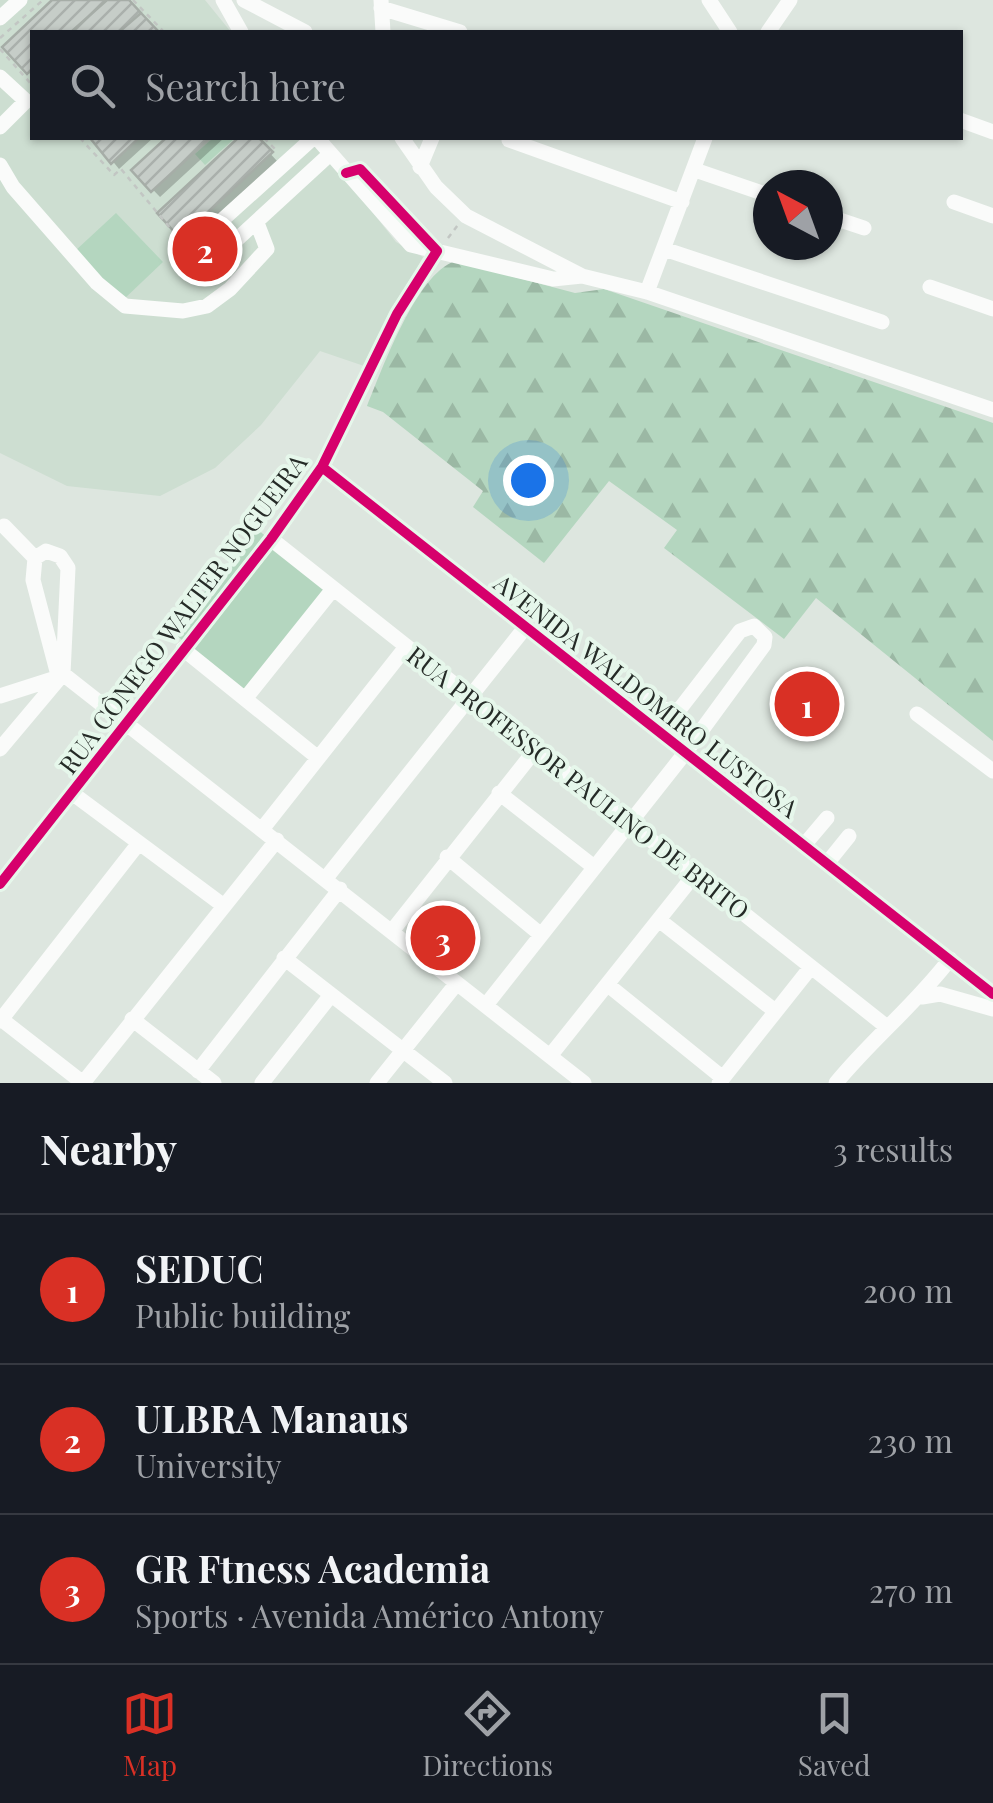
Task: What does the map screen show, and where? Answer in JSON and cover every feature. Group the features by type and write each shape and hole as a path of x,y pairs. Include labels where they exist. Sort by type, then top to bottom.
{"street":[{"path":"0,18 20,0"},
{"path":"224,0 240,30"},
{"path":"244,0 301,30"},
{"path":"709,0 729,30"},
{"path":"769,30 790,0"},
{"path":"383,30 381,4 454,30"},
{"path":"0,77 26,101 0,127"},
{"path":"963,121 993,132"},
{"path":"313,140 189,250 189,258 197,266 208,266 330,154"},
{"path":"317,140 411,245 553,279 582,276"},
{"path":"403,140 420,167 466,216 582,276 646,292 993,410"},
{"path":"420,167 431,140"},
{"path":"509,140 682,202"},
{"path":"646,292 704,140"},
{"path":"0,165 13,187 97,283 125,306 183,311 221,297 267,249 257,222"},
{"path":"695,170 753,191"},
{"path":"954,202 993,216"},
{"path":"843,221 864,228"},
{"path":"664,249 882,322"},
{"name":"RUA CÔNEGO WALTER NOGUEIRA","path":"0,884 271,539 322,467 398,314 437,250"},
{"path":"930,286 993,309"},
{"name":"AVENIDA WALDOMIRO LUSTOSA","path":"322,467 993,994"},
{"path":"4,526 35,558 33,580 58,676 127,721 584,1083"},
{"name":"RUA PROFESSOR PAULINO DE BRITO","path":"271,539 886,1027"},
{"path":"0,749 58,676 68,568 54,552 35,558"},
{"path":"245,699 333,589"},
{"path":"486,1005 686,752 764,645 761,630 747,626 740,631 679,710"},
{"path":"326,878 524,629"},
{"path":"263,828 406,647"},
{"path":"183,649 317,757"},
{"path":"0,696 58,676"},
{"path":"629,686 657,709 679,710 692,718 699,734"},
{"path":"917,714 993,771"},
{"path":"392,930 536,749"},
{"path":"72,792 224,906"},
{"path":"499,793 594,867"},
{"path":"805,844 827,818"},
{"path":"828,862 849,836"},
{"path":"139,843 1,1020 83,1083 277,840"},
{"path":"447,857 540,934"},
{"path":"550,1056 696,874"},
{"path":"198,1071 340,888"},
{"path":"659,920 775,1011"},
{"path":"284,958 445,1083"},
{"path":"836,1083 886,1027 922,997 950,959"},
{"path":"608,985 721,1080 811,968"},
{"path":"377,1083 456,982"},
{"path":"922,997 940,994 993,1009"},
{"path":"262,1083 331,995"},
{"path":"132,1019 214,1083"}],"path":[{"path":"0,38 42,0"},
{"path":"133,0 162,30"},
{"path":"0,50 30,83"},
{"path":"82,140 114,175 121,169 156,206 151,210 179,241 191,230"},
{"path":"266,140 278,152"},
{"path":"437,250 466,216"}],"shaded area":[{"path":"0,0 205,0 229,30 30,30 30,140 316,140 396,242 423,257 364,366 320,351 261,425 215,468 160,496 67,486 0,453"}],"green space":[{"path":"211,140 233,140 205,165 195,154"},
{"path":"116,213 163,262 123,300 75,251"},
{"path":"455,261 575,293 604,289 993,423 993,741 816,598 784,639 664,548 677,530 609,481 544,563 473,507 483,491 383,412 367,406 414,303 441,269"},
{"path":"257,529 329,589 243,695 172,631"}],"building":[{"path":"52,0 107,0 73,30 30,30 27,74 2,47"},
{"path":"107,0 129,0 141,13 121,30 73,30"},
{"path":"141,13 157,30 121,30"},
{"path":"92,140 137,140 111,164"},
{"path":"164,140 208,140 151,192 131,170"},
{"path":"236,140 261,140 273,152 180,238 157,213"}],"cycle path":[{"path":"0,884 271,539 322,467 397,314 437,251 360,169 346,173"},
{"path":"322,467 993,994"}],"place":[{"name":"ULBRA Manaus","path":"205,249"},
{"name":"SEDUC","path":"807,704"},
{"name":"GR Ftness Academia","path":"443,938"}]}
